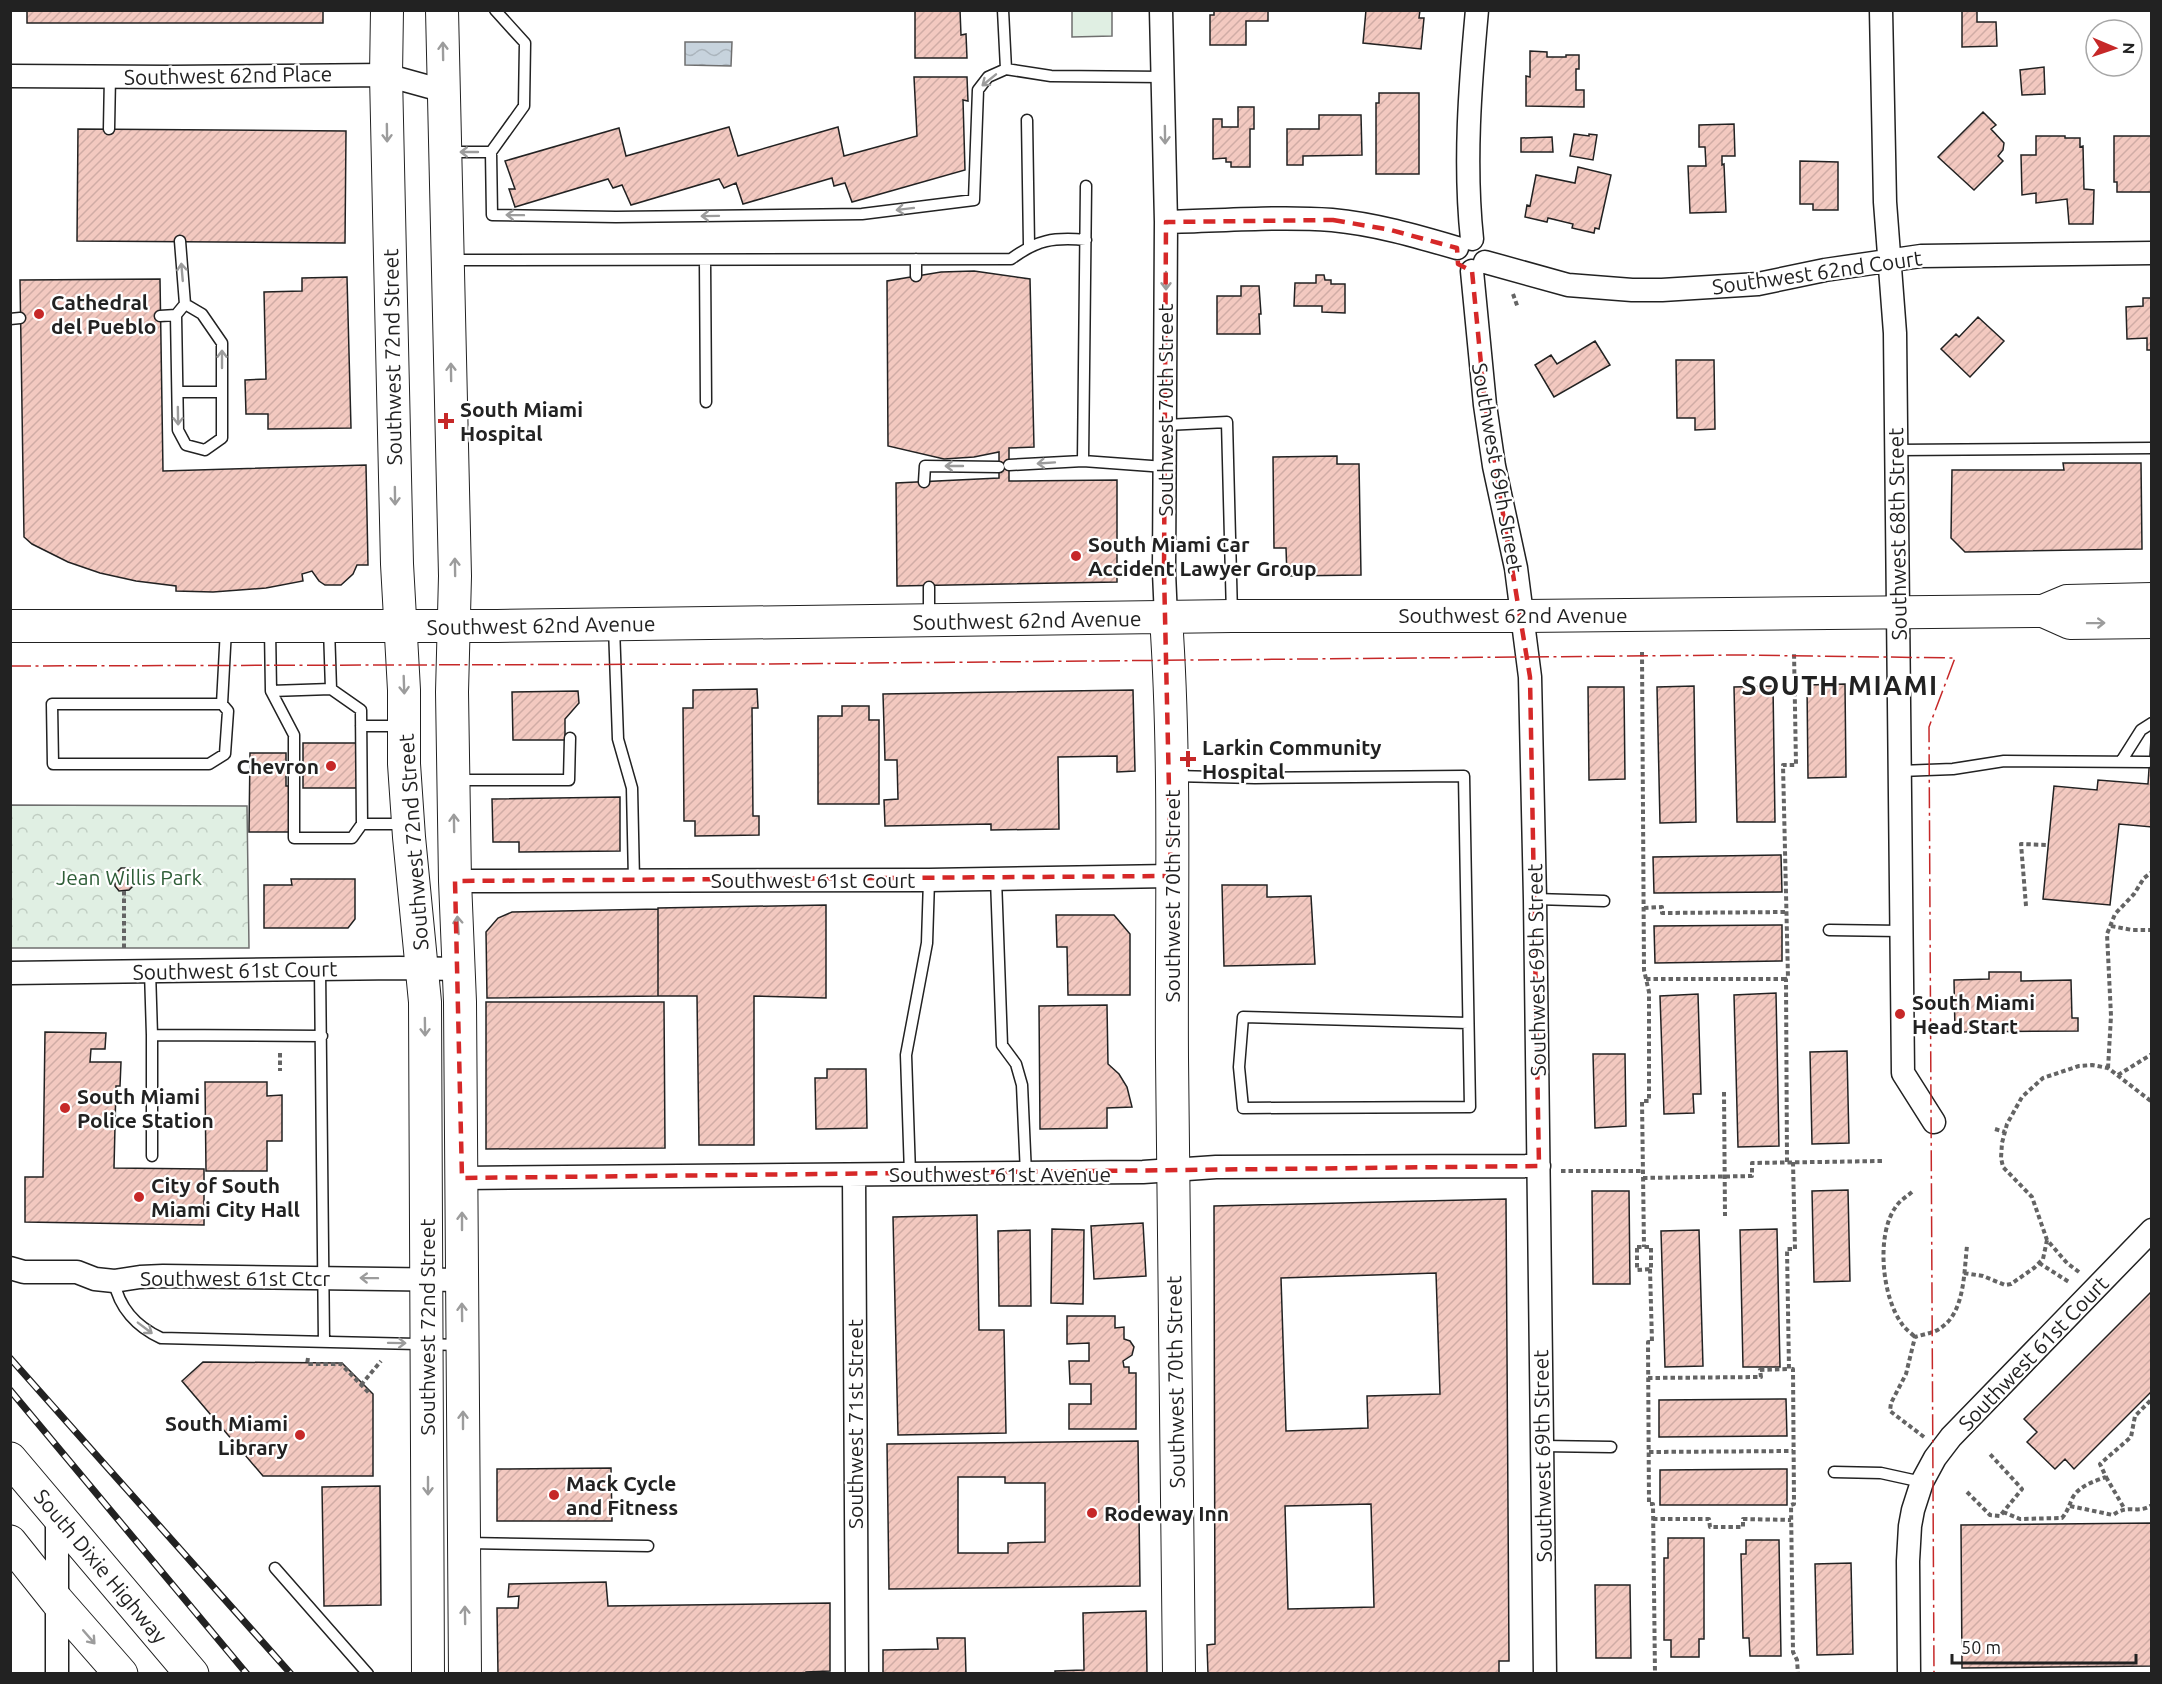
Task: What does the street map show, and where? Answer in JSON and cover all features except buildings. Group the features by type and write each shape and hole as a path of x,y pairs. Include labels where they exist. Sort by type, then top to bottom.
{"highway":[{"name":"South Dixie Highway","path":"10,1459 192,1674"},
{"path":"10,1542 57,1601 121,1674"}],"main road":[{"name":"Southwest 72nd Street","path":"387,10 386,75 397,564 401,626 404,764 424,1002 429,1671"},
{"name":"Southwest 72nd Street","path":"442,10 455,576 452,693 454,881 460,969 465,1674"},
{"name":"Southwest 62nd Avenue","path":"10,626 454,626 1232,616 2043,611 2067,601 2151,599"},
{"name":"Southwest 62nd Avenue","path":"2043,611 2070,623 2151,622"},
{"name":"Southwest 70th Street","path":"1166,618 1170,673 1172,776 1172,1171 1179,1674"}],"street":[{"name":"Southwest 70th Street","path":"1161,10 1166,222 1164,572 1166,618"},
{"path":"1477,10 1470,123 1469,203 1465,244 1456,254 1458,264 1462,267 1479,266"},
{"name":"Southwest 68th Street","path":"1881,10 1885,202 1894,333 1903,1072 1934,1122"},
{"name":"Southwest 62nd Place","path":"10,76 386,75 444,91"},
{"path":"1166,222 1333,220 1465,244"},
{"name":"Southwest 62nd Court","path":"1479,266 1568,285 1662,290 1758,284 1825,270 1921,256 2151,253"},
{"name":"Southwest 69th Street","path":"1479,266 1479,359 1488,428 1516,568 1530,677 1535,899 1549,1169 1542,1446 1545,1674"},
{"name":"Southwest 61st Court","path":"454,881 929,880 1171,876"},
{"name":"Southwest 61st Court","path":"10,973 460,969"},
{"name":"Southwest 61st Avenue","path":"462,1178 1026,1174 1172,1171 1216,1167 1549,1169"},
{"name":"Southwest 71st Street","path":"854,1175 856,1674"},
{"name":"Southwest 61st Court","path":"1922,1482 1935,1458 1952,1437 2151,1230"},
{"name":"Southwest 61st Ctcr","path":"10,1268 24,1272 77,1272 95,1279 114,1281 163,1276 461,1280"},
{"path":"1909,1674 1908,1542 1913,1509 1922,1482"},
{"path":"57,1515 57,1674"}],"lane":[{"path":"495,10 525,43 524,106 491,152 492,215 862,214 974,200 978,90 988,77 1006,69 1052,76 1164,77"},
{"path":"1003,10 1006,69"},
{"path":"109,129 110,76"},
{"path":"1027,120 1029,245"},
{"path":"446,152 491,152"},
{"path":"1083,460 1086,186"},
{"path":"449,260 1011,260 1029,245 1063,238 1086,240"},
{"path":"180,241 185,303 176,315 178,430 186,446 205,450 222,438 222,343 202,314 185,303"},
{"path":"915,276 916,259"},
{"path":"705,261 706,402"},
{"path":"160,316 176,315"},
{"path":"178,392 222,392"},
{"path":"1166,425 1227,422 1232,616"},
{"path":"1896,450 2151,448"},
{"path":"924,482 925,454"},
{"path":"925,466 1004,466 1083,460 1165,467"},
{"path":"929,587 929,621"},
{"path":"614,624 618,739 632,788 634,880"},
{"path":"222,704 52,704 52,764 209,764 225,754 228,711 222,704 226,626"},
{"path":"270,626 271,691 294,735 294,838 352,838 362,824 361,710 332,689 271,691"},
{"path":"329,626 332,689"},
{"path":"2122,760 2141,730 2151,723"},
{"path":"361,726 404,726"},
{"path":"453,780 569,780 570,738"},
{"path":"1900,771 1953,769 2004,761 2122,760 2149,762"},
{"path":"1172,776 1255,778 1464,776 1470,1107 1243,1108 1239,1068 1243,1017 1468,1023"},
{"path":"362,824 408,824"},
{"path":"996,879 1002,1045 1016,1064 1022,1085 1026,1174"},
{"path":"910,1174 906,1056 927,944 929,880"},
{"path":"1535,899 1604,901"},
{"path":"1829,930 1901,931"},
{"path":"320,969 324,1342"},
{"path":"150,971 152,1156"},
{"path":"152,1035 322,1036"},
{"path":"114,1281 117,1298 130,1316 146,1331 161,1338 462,1345"},
{"path":"1542,1446 1611,1447"},
{"path":"1834,1472 1881,1473 1922,1482"},
{"path":"464,1543 648,1546"},
{"path":"275,1568 368,1674"}],"path":[{"path":"1642,652 1644,970 1649,992 1649,1101 1642,1101 1644,1247"},
{"path":"1789,1370 1787,1249 1795,1249 1790,1162 1783,765 1796,765 1794,652"},
{"path":"2026,906 2021,844 2048,845"},
{"path":"2108,1068 2111,1016 2107,943 2110,926 2115,914 2151,872"},
{"path":"124,891 124,949"},
{"path":"1644,908 1662,907 1662,913 1786,912"},
{"path":"2110,926 2132,930 2151,930"},
{"path":"1646,979 1786,979"},
{"path":"280,1051 280,1071"},
{"path":"2118,1075 2151,1054"},
{"path":"2079,1272 2067,1263 2047,1239 2032,1197 2003,1167 2001,1158 2005,1132 2015,1106 2043,1078 2079,1066 2092,1065 2108,1068 2151,1102"},
{"path":"1724,1092 1725,1216"},
{"path":"1995,1129 2005,1132"},
{"path":"1643,1178 1752,1176 1752,1163 1881,1161"},
{"path":"1549,1169 1643,1171"},
{"path":"1912,1192 1894,1208 1886,1230 1884,1257 1886,1285 1894,1311 1902,1325 1915,1337"},
{"path":"1964,1273 1983,1276 2005,1285 2022,1277 2043,1259 2047,1239"},
{"path":"1915,1337 1941,1328 1955,1314 1967,1246"},
{"path":"1650,1269 1637,1270 1637,1247 1651,1247 1652,1342 1647,1342 1648,1452 1649,1504 1653,1504 1655,1674"},
{"path":"2039,1263 2069,1282"},
{"path":"1915,1337 1906,1374 1890,1411 1929,1441"},
{"path":"361,1385 382,1360"},
{"path":"308,1364 341,1364 369,1393"},
{"path":"1648,1378 1761,1377 1760,1370 1793,1369 1794,1504 1791,1504 1793,1652 1797,1660 1798,1674"},
{"path":"2124,1508 2100,1464 2131,1437 2135,1416 2151,1399"},
{"path":"1648,1452 1793,1451"},
{"path":"1967,1492 1990,1515 2000,1516 2022,1489 1989,1453"},
{"path":"2003,1512 2020,1519 2062,1518 2073,1496 2090,1483 2106,1477"},
{"path":"2070,1506 2113,1515 2124,1508 2144,1510 2151,1505"},
{"path":"1653,1519 1709,1519 1710,1527 1743,1527 1743,1519 1791,1520"}],"highlighted area":[{"path":"1333,220 1391,230 1457,248 1458,264 1472,271 1485,405 1530,677 1539,1166 462,1178 455,881 1171,876 1164,572 1166,222"}],"green space":[{"path":"1072,11 1112,11 1112,36 1072,37"},
{"name":"Jean Willis Park","path":"11,805 247,806 249,948 11,948"}],"water":[{"path":"685,42 732,42 731,66 685,65"}],"railway":[{"path":"10,1358 291,1674"},
{"path":"10,1390 247,1674"}],"power":[{"path":"10,666 766,664 1739,655 1955,658 1929,727 1934,1674"}],"place":[{"name":"Cathedral del Pueblo","path":"39,314"},
{"name":"South Miami Hospital","path":"446,421"},
{"name":"South Miami Car Accident Lawyer Group","path":"1076,556"},
{"name":"Larkin Community Hospital","path":"1188,759"},
{"name":"Chevron","path":"331,766"},
{"name":"South Miami Head Start","path":"1900,1014"},
{"name":"South Miami Police Station","path":"65,1108"},
{"name":"City of South Miami City Hall","path":"139,1197"},
{"name":"South Miami Library","path":"300,1435"},
{"name":"Mack Cycle and Fitness","path":"554,1495"},
{"name":"Rodeway Inn","path":"1092,1513"}],"district":[{"name":"SOUTH MIAMI","path":"1840,685"}]}
